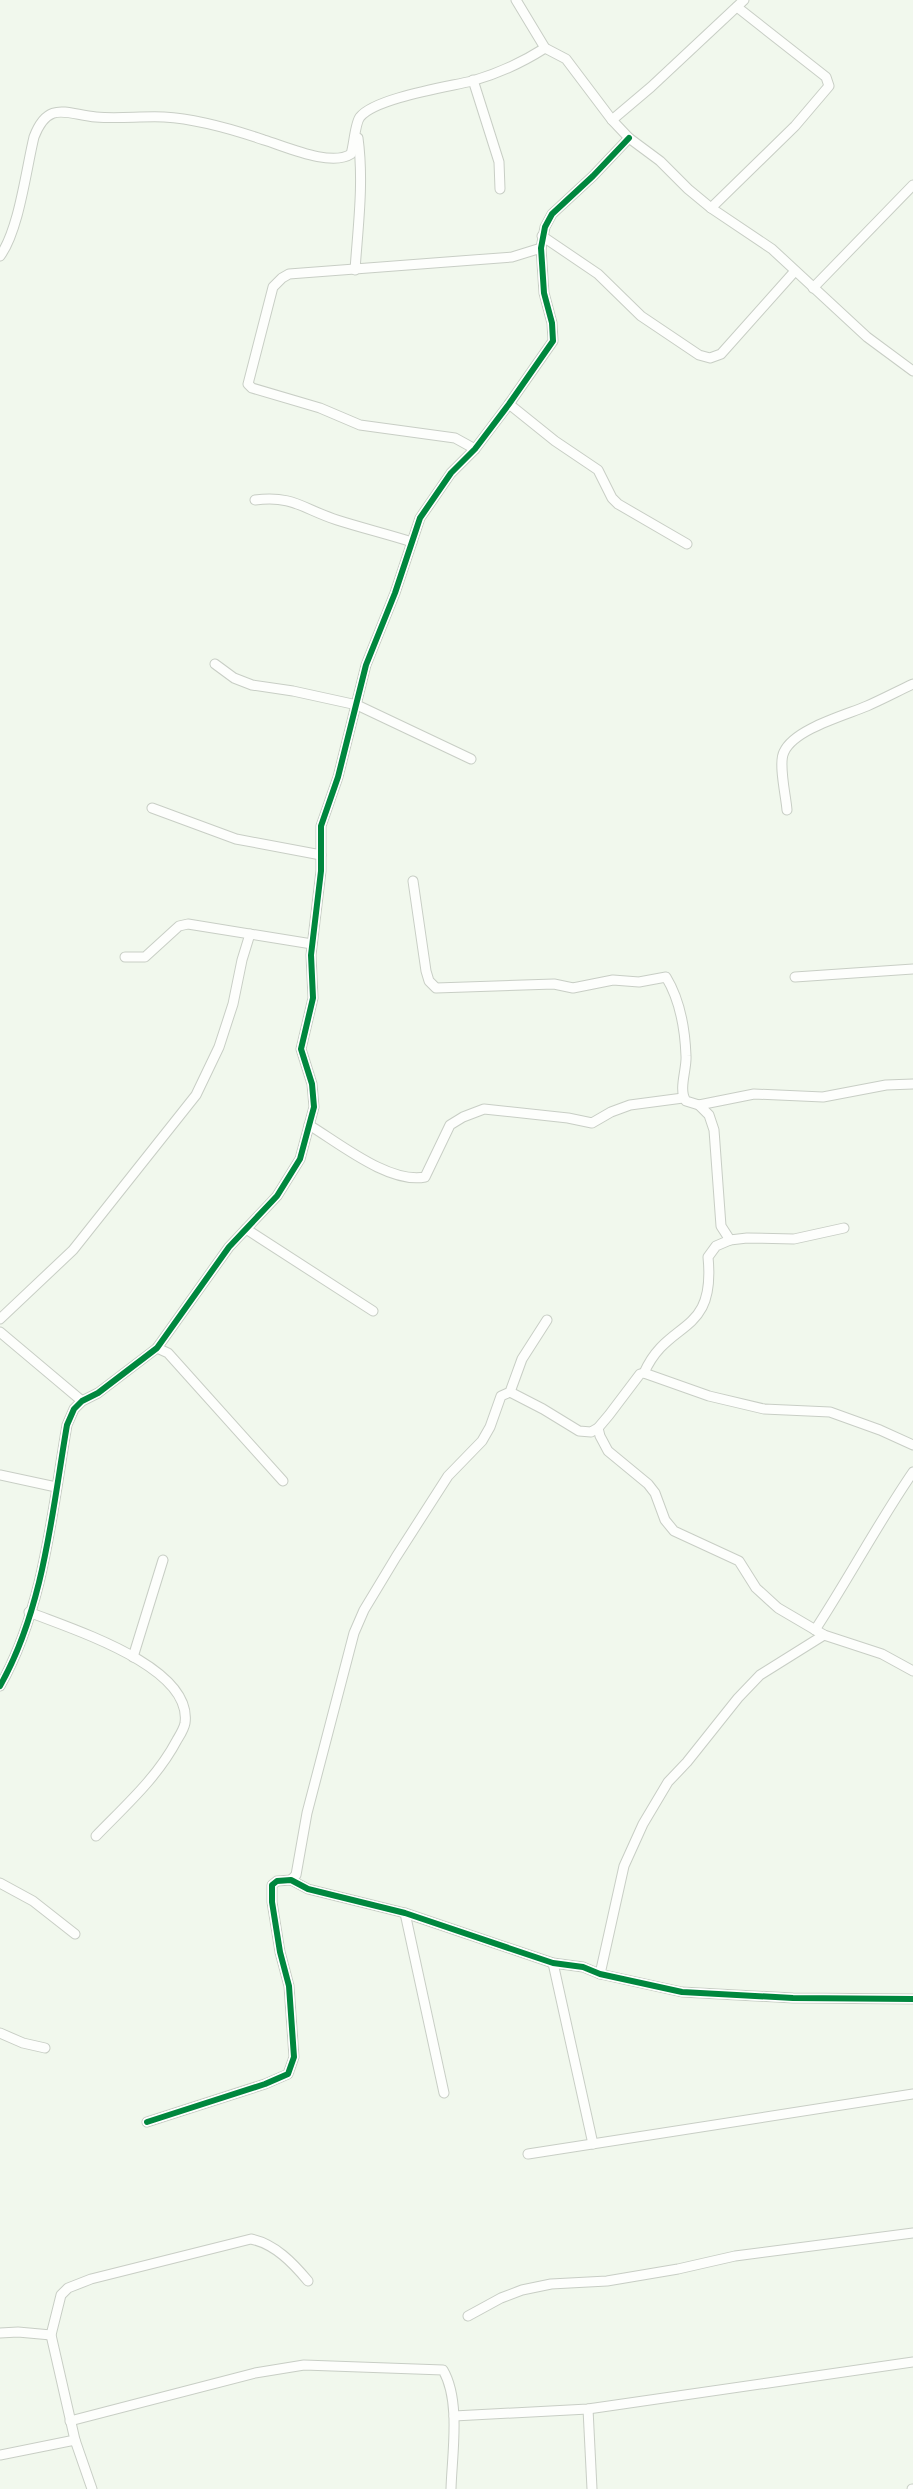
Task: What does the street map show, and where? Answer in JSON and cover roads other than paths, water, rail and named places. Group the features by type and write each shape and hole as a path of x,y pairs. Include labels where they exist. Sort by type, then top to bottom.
{"street":[{"path":"516,0 545,48 566,59 612,120 629,138 660,161 688,189 712,208 772,249 867,337 911,366"},
{"path":"612,120 740,3 826,77 829,86 795,126 712,208"},
{"path":"0,256 8,241 17,211 38,125 51,112 63,111 96,117 166,117 192,120 334,159 344,158 351,154 358,120 370,108 428,90 473,80 528,59 545,48"},
{"path":"473,80 499,162 500,189"},
{"path":"355,270 361,160 357,130"},
{"path":"0,1686 14,1658 29,1612 44,1554 67,1425 74,1409 82,1401 98,1393 157,1348 229,1247 277,1196 300,1159 314,1107 314,1096 301,1049 313,998 312,944 320,879 323,818 338,777 366,664 420,518 451,473 475,449 509,404 553,341 544,293 541,248 542,236 552,214 593,176 629,138"},
{"path":"813,288 913,185"},
{"path":"542,236 598,274 641,316 699,355 710,358 720,354 795,271"},
{"path":"475,449 455,438 360,425 320,408 252,388 248,384 273,287 289,274 512,257 541,248"},
{"path":"509,404 555,441 598,470 612,498 618,504 687,544"},
{"path":"255,500 275,498 289,500 337,520 412,542"},
{"path":"215,664 234,678 252,685 293,691 357,705 471,759"},
{"path":"787,810 782,760 784,751 797,738 829,720 866,706 913,684"},
{"path":"152,808 236,839 321,855"},
{"path":"413,881 426,970 429,981 436,988 554,984 573,988 613,980 639,982 666,977 674,991 682,1028 686,1056 683,1098 686,1102 699,1105 754,1094 823,1097 886,1085 913,1084"},
{"path":"125,957 145,957 179,926 188,924 312,944"},
{"path":"0,1318 73,1250 196,1095 219,1047 233,1004 242,960 250,934"},
{"path":"794,977 913,969"},
{"path":"309,1125 371,1164 417,1178 425,1176 450,1126 463,1117 484,1109 568,1118 592,1123 611,1112 630,1106 683,1098"},
{"path":"699,1105 709,1116 714,1130 721,1226 730,1240"},
{"path":"510,1392 544,1409 579,1431 591,1432 598,1428 640,1374 644,1372 650,1359 661,1346 696,1318 702,1309 709,1288 708,1257 716,1246 730,1240 747,1238 794,1240 844,1228"},
{"path":"246,1229 373,1311"},
{"path":"292,1880 296,1875 308,1813 354,1633 364,1610 448,1476 482,1441 490,1427 501,1396 510,1392 522,1359 547,1320"},
{"path":"0,1332 82,1401"},
{"path":"157,1348 168,1353 283,1481"},
{"path":"644,1372 709,1396 764,1409 830,1412 880,1430 913,1445"},
{"path":"598,1428 608,1451 652,1489 665,1520 674,1531 739,1561 761,1593 778,1608 815,1630 882,1654 913,1671"},
{"path":"815,1630 848,1581 870,1538 913,1472"},
{"path":"0,1475 56,1487"},
{"path":"133,1658 163,1560"},
{"path":"29,1612 103,1642 164,1677 174,1685 185,1711 185,1724 155,1775 96,1836"},
{"path":"600,1974 624,1866 643,1824 668,1782 687,1762 738,1698 760,1675 824,1634"},
{"path":"147,2122 282,2078 290,2070 294,2057 289,1986 280,1952 271,1890 272,1885 277,1880 292,1880 308,1889 405,1913 554,1963 583,1967 600,1974 682,1992 794,1998 913,1998"},
{"path":"0,1883 33,1901 75,1934"},
{"path":"405,1913 444,2093"},
{"path":"554,1963 593,2144"},
{"path":"0,2033 23,2043 46,2048"},
{"path":"528,2154 913,2094"},
{"path":"468,2316 501,2298 522,2290 541,2286 565,2282 607,2281 678,2269 735,2256 913,2232"},
{"path":"92,2489 75,2440 51,2335 57,2304 61,2295 68,2288 91,2279 246,2239 260,2241 292,2261 308,2281"},
{"path":"0,2333 18,2332 51,2335"},
{"path":"454,2416 588,2409 913,2362"},
{"path":"70,2420 237,2378 304,2365 443,2370 448,2380 454,2416 451,2489"},
{"path":"588,2409 592,2489"},
{"path":"0,2454 75,2440"}]}
